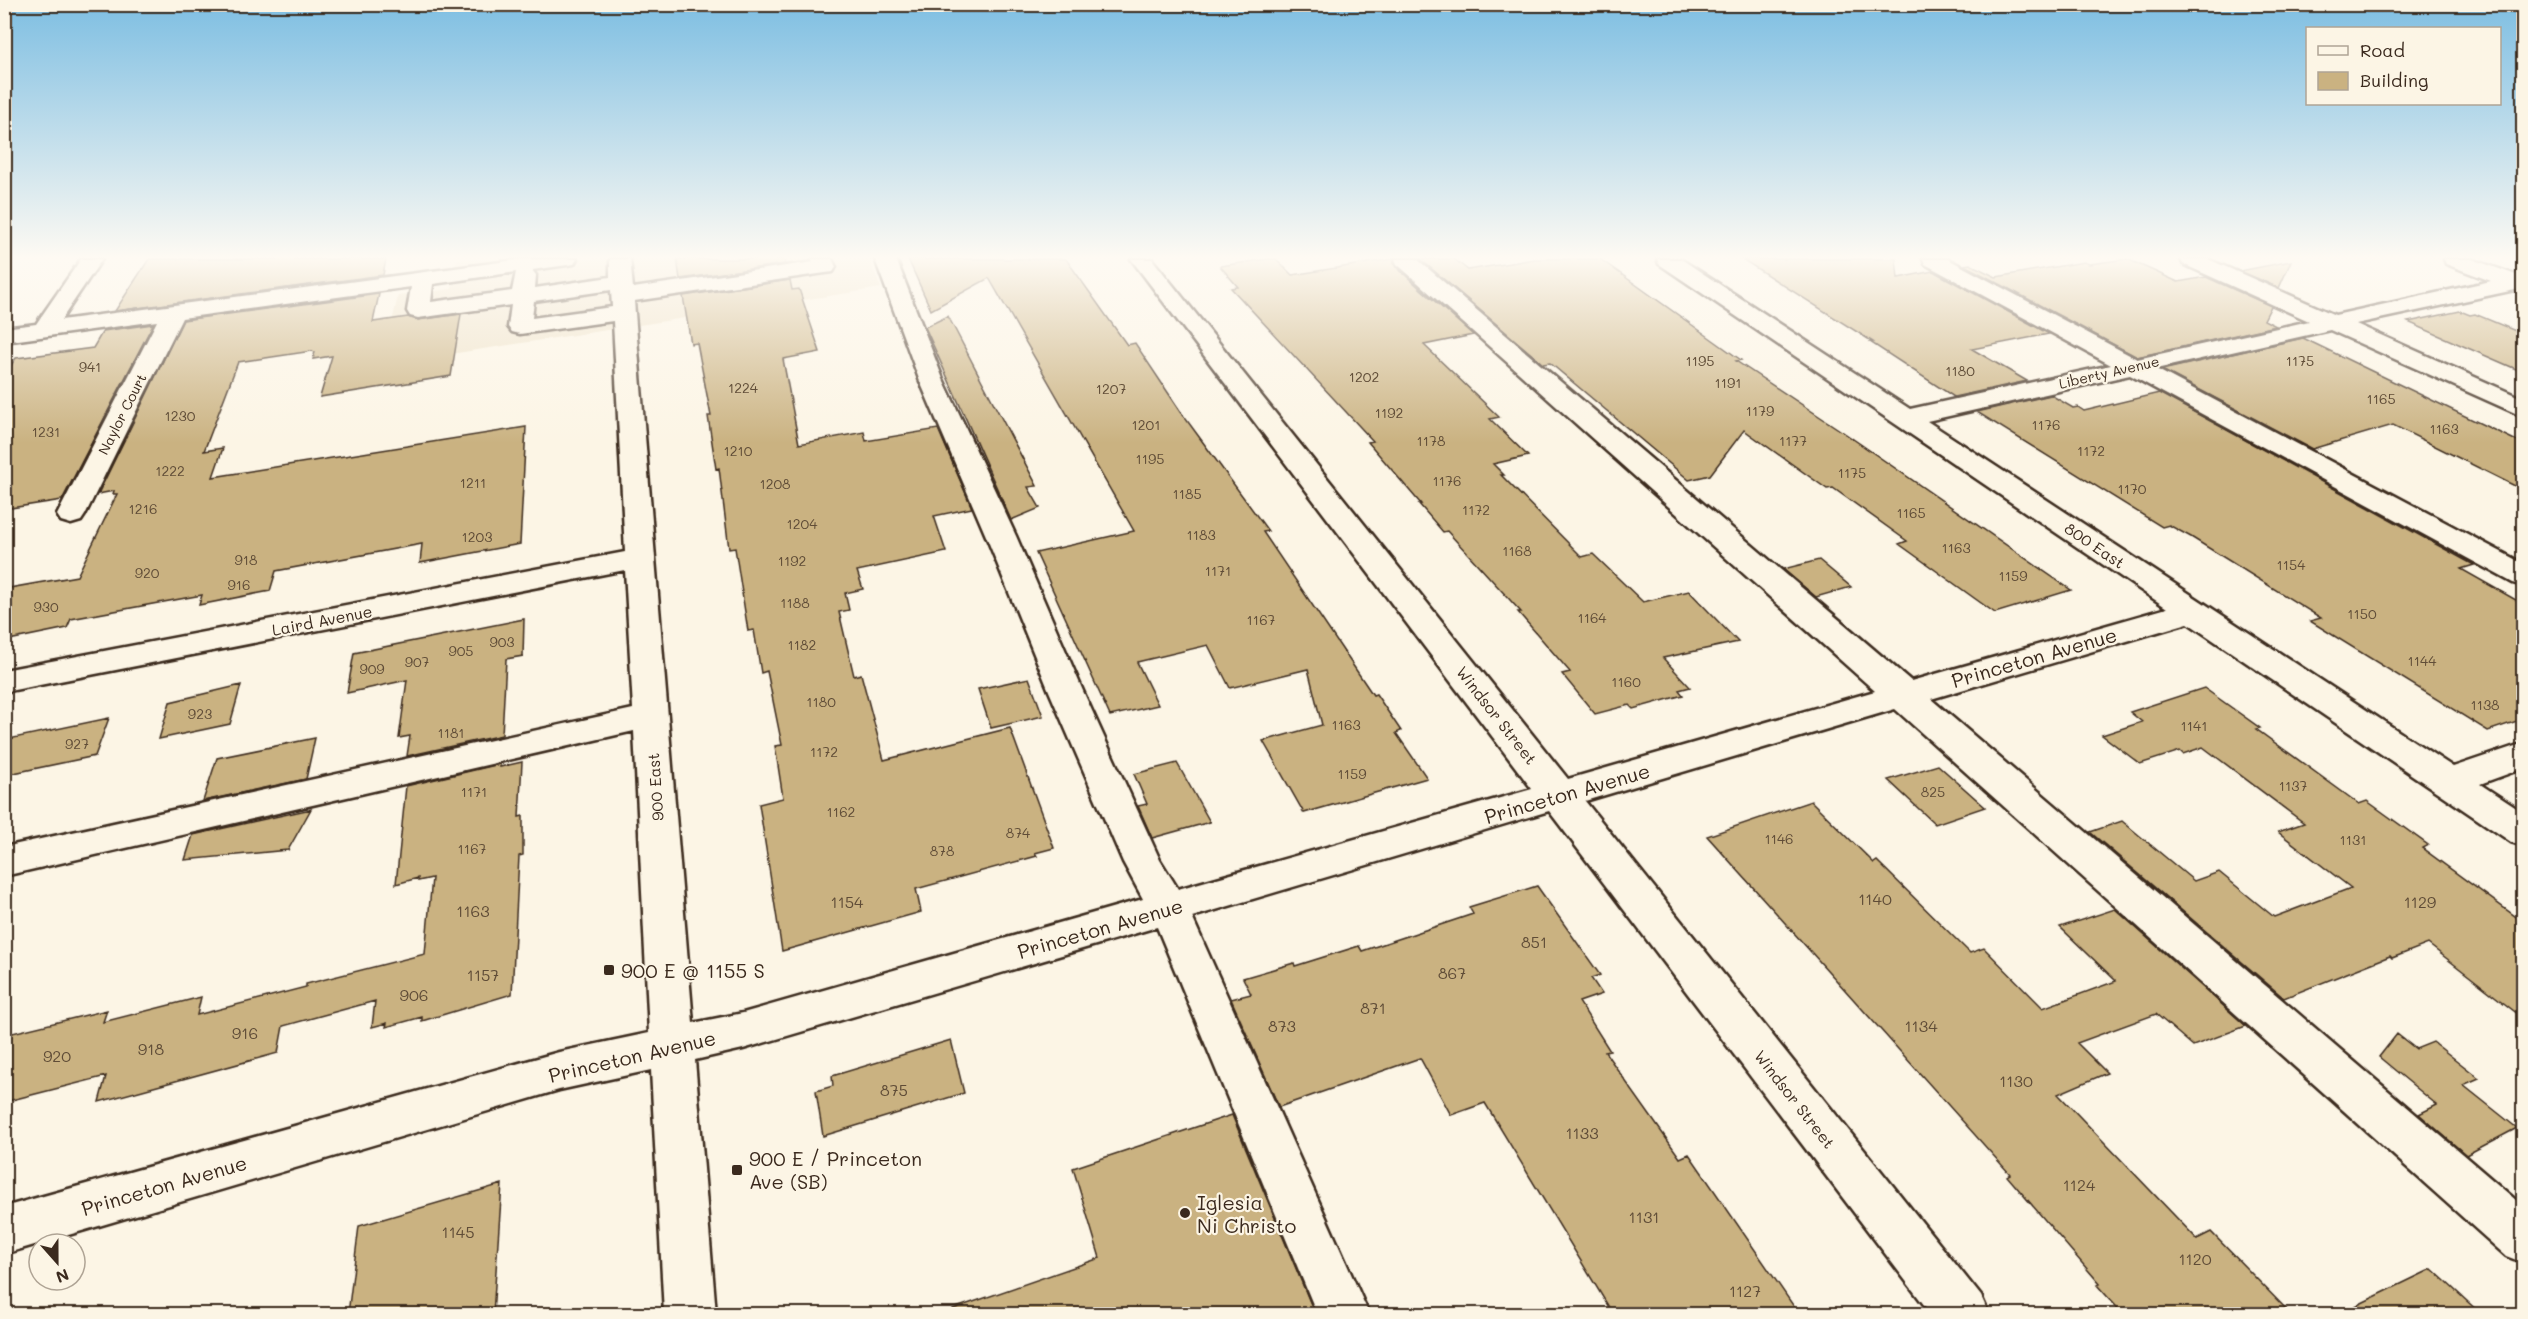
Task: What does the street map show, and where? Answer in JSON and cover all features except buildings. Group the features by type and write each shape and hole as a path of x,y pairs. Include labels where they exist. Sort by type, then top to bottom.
{"street":[{"path":"43,330 49,321"},
{"path":"4,335 111,321"},
{"name":"Naylor Court","path":"71,515 169,321"},
{"path":"521,321 520,327 542,321"},
{"name":"900 East","path":"625,321 690,1314"},
{"path":"909,321 931,379 1001,536 1066,691 1142,862 1168,908 1343,1314"},
{"name":"Windsor Street","path":"1190,321 1963,1314"},
{"path":"1476,321 2523,1239"},
{"name":"800 East","path":"1759,321 2523,832"},
{"path":"2048,321 2523,577"},
{"path":"2329,321 2523,409"},
{"name":"Liberty Avenue","path":"1905,418 2339,321"},
{"name":"Laird Avenue","path":"4,681 640,558"},
{"name":"Princeton Avenue","path":"4,1231 559,1071 743,1031 2193,611"},
{"path":"4,862 651,716"},
{"path":"2449,782 2523,755"}],"shaded area":[{"path":"392,321 669,321 405,361 385,352"}],"place":[{"name":"900 E @ 1155 S","path":"609,970"},
{"name":"900 E / Princeton Ave (SB)","path":"737,1170"},
{"name":"Iglesia Ni Christo","path":"1185,1213"}]}
